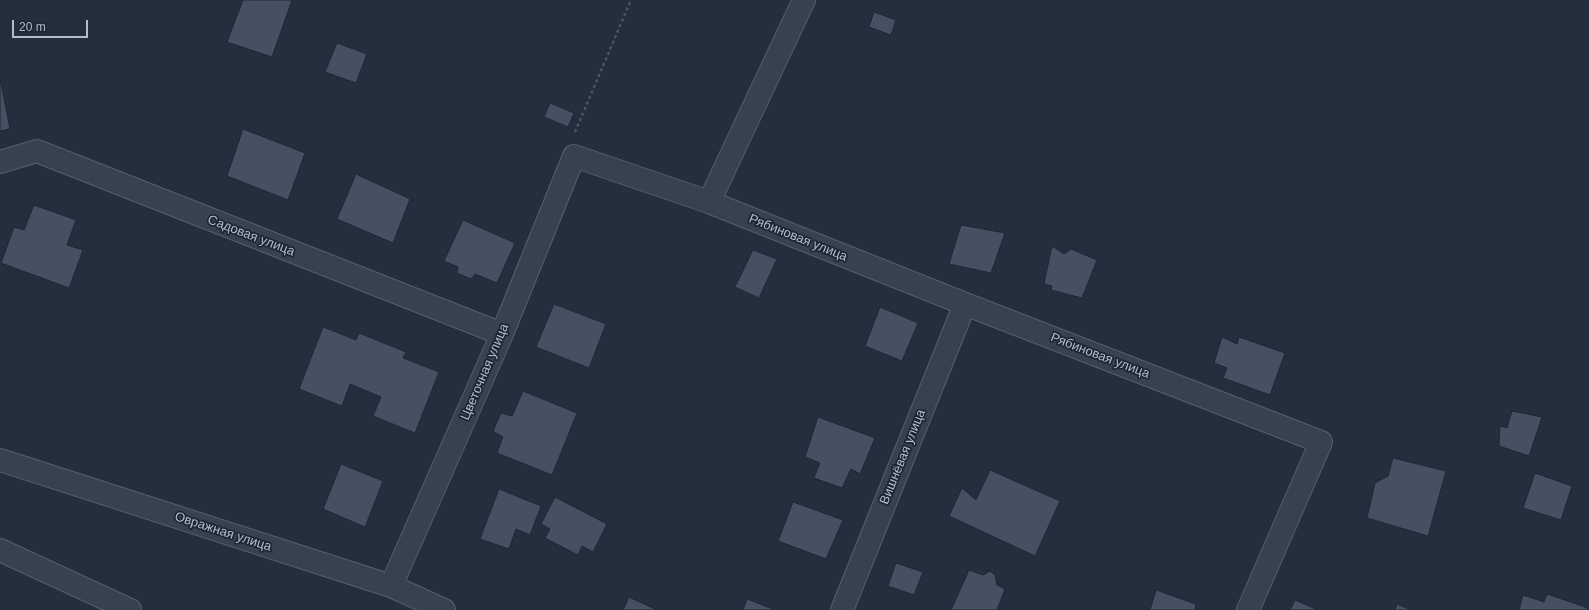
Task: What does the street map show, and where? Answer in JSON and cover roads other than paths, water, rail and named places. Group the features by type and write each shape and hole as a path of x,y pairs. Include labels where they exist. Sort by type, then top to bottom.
{"street":[{"path":"709,202 804,0"},
{"name":"Садовая улица","path":"0,162 37,151 502,334"},
{"name":"Рябиновая улица","path":"574,156 709,202 965,304 1321,442 1248,610"},
{"name":"Цветочная улица","path":"391,586 502,334 574,156"},
{"name":"Вишнёвая улица","path":"842,610 965,304"},
{"name":"Овражная улица","path":"0,460 391,586 444,610"},
{"path":"0,550 130,610"}]}
